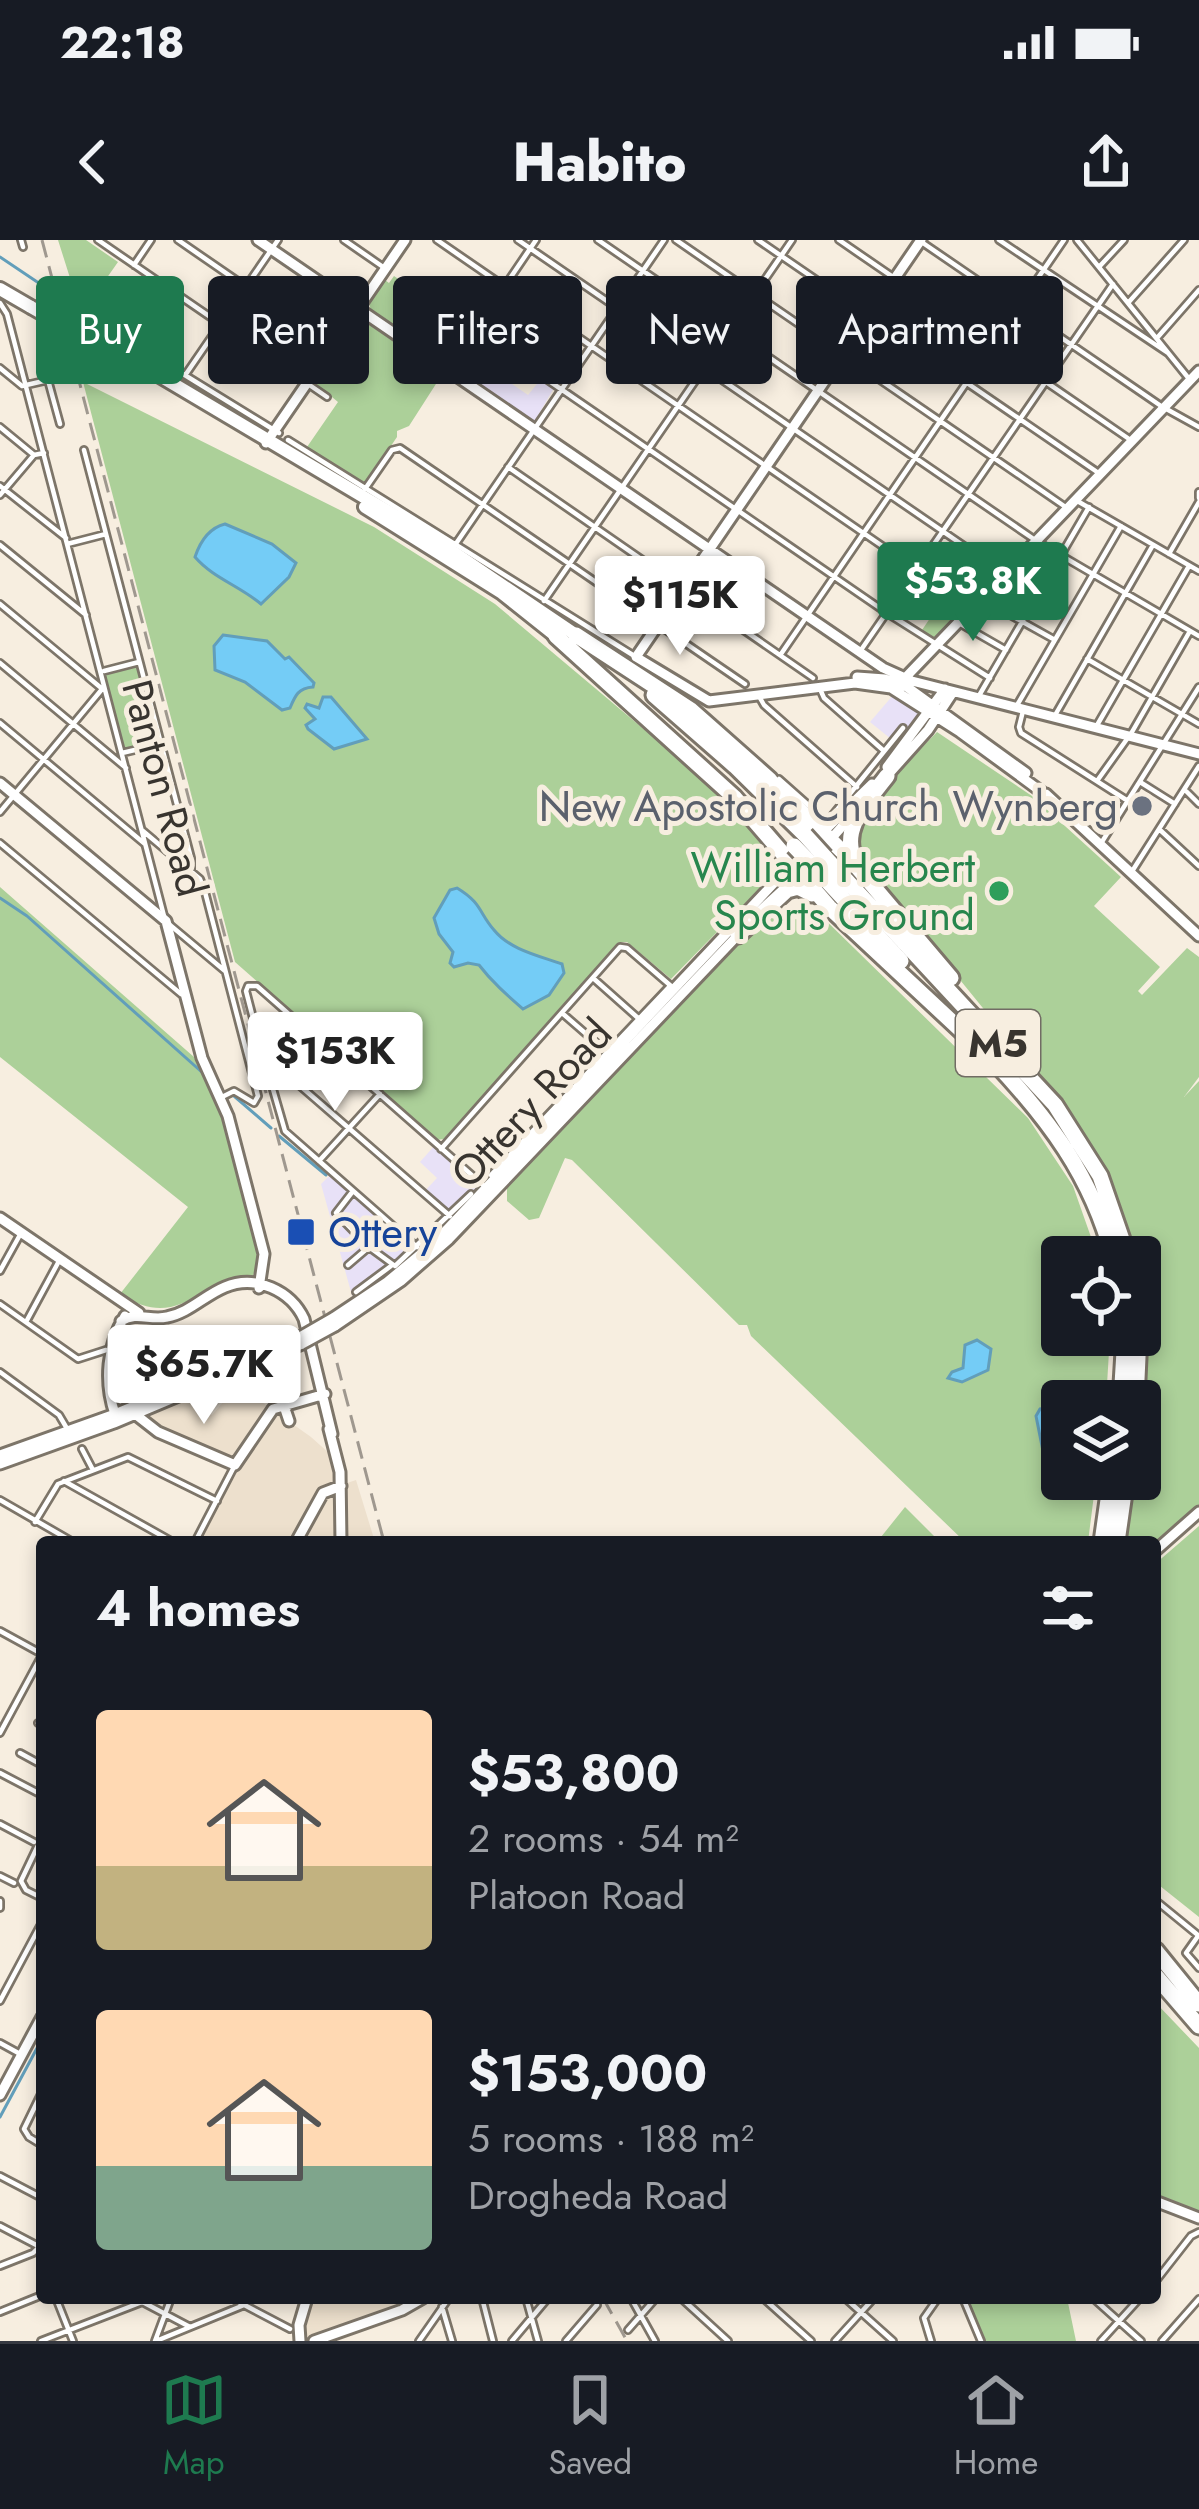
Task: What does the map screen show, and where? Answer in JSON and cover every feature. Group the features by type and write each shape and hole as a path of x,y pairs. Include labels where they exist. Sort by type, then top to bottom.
{"highway":[{"name":"M5","path":"576,635 710,743 815,843 1041,1089 1095,1167 1121,1236"},
{"path":"576,635 691,710 766,777 815,843 864,874"},
{"name":"M5","path":"556,636 815,843 1044,1115 1070,1154 1107,1236"},
{"path":"887,776 850,832 850,850 864,874 1041,1089"},
{"path":"815,843 829,907"},
{"path":"738,935 792,887 805,889 995,1062"},
{"path":"1103,1536 1108,1500"},
{"path":"1118,1536 1123,1500"},
{"path":"1161,1957 1199,2004"},
{"path":"1161,1982 1199,2026"}],"main road":[{"name":"M5","path":"0,285 36,305"},
{"name":"M5","path":"184,384 276,435 556,636"},
{"name":"M5","path":"276,435 311,464 576,635"}],"street":[{"path":"98,240 208,316"},
{"path":"134,265 151,240"},
{"path":"178,240 230,276"},
{"path":"258,240 275,245 315,276"},
{"path":"344,240 386,269"},
{"path":"369,293 406,240"},
{"path":"437,240 489,276"},
{"path":"518,240 606,300"},
{"path":"511,276 536,240"},
{"path":"598,240 650,276"},
{"path":"639,276 664,240"},
{"path":"676,240 729,276"},
{"path":"758,240 810,276"},
{"path":"767,276 792,240"},
{"path":"838,240 890,276"},
{"path":"896,276 920,240 972,276"},
{"path":"905,678 1195,375 999,240"},
{"path":"1040,276 1064,240"},
{"path":"1077,240 1168,353"},
{"path":"1099,268 1124,240"},
{"path":"1128,303 1184,240"},
{"path":"254,276 275,245"},
{"path":"1063,357 1113,284"},
{"path":"1156,338 1199,290"},
{"name":"Panton Road","path":"0,303 6,309 166,921 174,933 205,1066 220,1098 264,1255 260,1282"},
{"path":"369,316 860,652 905,678 1198,751"},
{"path":"455,545 606,325"},
{"path":"582,339 972,608"},
{"path":"1063,339 1199,428"},
{"path":"208,342 185,376 703,698 759,696 816,683 878,684 936,711"},
{"path":"772,359 1036,541 1196,632 1097,781"},
{"path":"0,368 20,385 49,381 60,424"},
{"path":"276,435 306,384"},
{"path":"308,384 327,397"},
{"path":"555,384 936,646 990,677"},
{"path":"544,601 693,384"},
{"path":"727,384 1005,574"},
{"path":"636,658 823,384"},
{"path":"886,384 994,458 1199,571"},
{"path":"781,654 966,384"},
{"path":"968,384 1100,474"},
{"path":"860,652 1045,384"},
{"path":"1049,384 1132,441"},
{"path":"0,427 34,455"},
{"path":"365,489 398,447 745,684"},
{"path":"84,450 190,871"},
{"path":"44,453 34,455 2,490 67,541 106,534"},
{"path":"508,467 781,654 884,751"},
{"path":"1169,554 1199,497"},
{"path":"978,698 1089,507"},
{"path":"1121,526 1020,708 1021,733 1128,801"},
{"path":"0,545 86,615"},
{"path":"1054,717 1153,545"},
{"path":"1096,727 1189,566"},
{"path":"0,604 104,687 0,812"},
{"path":"1012,616 1054,640"},
{"path":"958,622 1006,650"},
{"path":"1087,659 1199,724"},
{"path":"101,672 139,662"},
{"path":"0,664 126,768"},
{"path":"703,698 866,676 898,683 1050,798 1199,936"},
{"path":"1100,845 1199,687"},
{"name":"Ottery Road","path":"0,1455 159,1405 301,1340 412,1272 738,935 815,843 887,776 949,690"},
{"path":"759,696 857,787"},
{"path":"703,698 704,713 815,843 903,728"},
{"name":"Ottery Road","path":"489,1190 670,989 881,775 936,711"},
{"path":"0,723 145,844"},
{"path":"122,753 160,744"},
{"path":"1131,874 1199,766"},
{"path":"1140,782 1175,804"},
{"path":"0,784 166,921"},
{"path":"1184,790 1199,804"},
{"path":"1159,829 1199,866"},
{"path":"142,831 203,884 257,1100 251,1102 234,1091 220,1098"},
{"path":"0,843 186,997"},
{"path":"174,933 225,971"},
{"path":"441,1149 622,946 679,992 715,959"},
{"path":"592,978 639,1019"},
{"path":"450,1216 268,1058 260,1046 248,986 257,986 489,1190"},
{"path":"491,1175 670,989"},
{"path":"562,1013 608,1052"},
{"path":"268,1058 267,1071 283,1129 417,1247"},
{"path":"319,1161 380,1094"},
{"path":"353,1191 336,1214 392,1266"},
{"path":"356,1292 417,1247 471,1194"},
{"path":"0,1218 147,1317"},
{"path":"0,1271 21,1233"},
{"path":"348,1264 369,1247"},
{"path":"26,1322 59,1261"},
{"path":"217,1292 260,1282"},
{"path":"122,1321 132,1315 177,1314 217,1292 247,1283 260,1282 285,1294 303,1315 332,1434 341,1486 340,1536"},
{"path":"0,1304 78,1359 106,1350"},
{"path":"115,1414 108,1384 114,1336 129,1308"},
{"name":"Ottery Road","path":"0,1464 301,1340"},
{"path":"0,1372 59,1415 70,1434"},
{"path":"199,1536 265,1417 276,1407 322,1395"},
{"path":"289,1420 285,1409 290,1403"},
{"path":"151,1427 149,1418 159,1405"},
{"path":"135,1414 151,1427 236,1465"},
{"path":"1,1444 5,1448 28,1444"},
{"path":"82,1448 93,1471"},
{"path":"35,1522 55,1486 132,1457 217,1501"},
{"path":"64,1481 162,1536"},
{"path":"299,1536 323,1493 341,1486"},
{"path":"0,1500 62,1536"},
{"path":"1161,1550 1199,1516"},
{"path":"1,1633 36,1652"},
{"path":"1,1730 36,1666"},
{"path":"20,1753 36,1762"},
{"path":"0,1773 36,1792"},
{"path":"0,1824 36,1844"},
{"path":"36,1849 21,1880 24,1888 36,1895"},
{"path":"0,1876 14,1883"},
{"path":"1161,1905 1199,1936 1186,1953 1199,1968"},
{"path":"0,2001 36,1934"},
{"path":"0,2096 36,2028"},
{"path":"0,2043 22,2055"},
{"path":"36,2106 25,2131 36,2140"},
{"path":"0,2176 36,2195"},
{"path":"1161,2203 1199,2218"},
{"path":"0,2226 36,2244"},
{"path":"1161,2275 1197,2232"},
{"path":"0,2266 36,2248"},
{"path":"0,2312 36,2297"},
{"path":"1162,2341 1199,2299"},
{"path":"58,2304 74,2341"},
{"path":"41,2341 129,2304"},
{"path":"147,2304 190,2327"},
{"path":"156,2341 167,2304"},
{"path":"293,2333 305,2304"},
{"path":"314,2341 413,2304"},
{"path":"419,2341 444,2304"},
{"path":"484,2304 494,2341"},
{"path":"528,2304 538,2341"},
{"path":"512,2341 543,2304"},
{"path":"634,2304 655,2341"},
{"path":"628,2330 651,2304"},
{"path":"688,2304 728,2341"},
{"path":"770,2304 811,2341"},
{"path":"851,2304 893,2341"},
{"path":"835,2341 869,2304"},
{"path":"931,2341 924,2318 932,2304"},
{"path":"966,2304 982,2341"},
{"path":"1100,2304 1141,2341"},
{"path":"1101,2341 1135,2304"},
{"path":"156,2341 244,2305 300,2341"},
{"path":"566,2341 597,2305"},
{"path":"442,2307 452,2341"}],"shaded area":[{"path":"473,384 512,384 528,395 537,384 548,384 554,388 533,424"},
{"path":"894,694 921,714 906,734 900,728 891,739 870,722"},
{"path":"436,1144 482,1185 450,1216 423,1193 437,1178 420,1162"},
{"path":"332,1173 417,1247 353,1299 321,1184"},
{"path":"238,1385 311,1437 339,1462 341,1485 356,1480 373,1536 198,1536 235,1465 158,1432 149,1418 159,1405 186,1393 212,1415"},
{"path":"306,2304 408,2304 314,2341 300,2341"}],"green space":[{"path":"58,240 86,240 118,262 108,276 69,276"},
{"path":"393,277 393,326 372,313 369,304 385,280 389,283"},
{"path":"369,322 393,339 393,384 436,384 409,426 397,431 368,480 362,482 307,447 338,402 316,384 369,384"},
{"path":"84,384 374,527 495,604 746,815 772,851 764,884 671,979 627,942 620,942 444,1139 436,1140 235,962"},
{"path":"947,593 968,608 934,643 920,633"},
{"path":"139,662 160,744 122,753 101,672"},
{"path":"937,732 1032,796 1121,877 1094,906 1160,967 1138,991 1142,995 1187,948 1199,957 1199,1077 1184,1097 1199,1081 1199,1505 1161,1539 1122,1536 1127,1500 1161,1500 1161,1380 1142,1380 1142,1356 1161,1356 1161,1236 1123,1236 1061,1104 860,857 858,828 878,793"},
{"path":"0,887 194,1057 224,1123 259,1258 253,1276 172,1307 140,1304 120,1294 188,1207 0,1057"},
{"path":"811,906 1028,1118 1073,1186 1091,1236 1041,1236 1041,1356 1109,1356 1107,1380 1041,1380 1041,1500 1093,1500 1089,1536 959,1536 751,1336 747,1325 739,1325 572,1160 565,1158 539,1218 529,1220 507,1201 507,1185 731,949 781,910"},
{"path":"905,1507 934,1536 882,1536"},
{"path":"1199,1526 1199,1917 1161,1887 1161,1559"},
{"path":"1161,2008 1199,2048 1199,2213 1161,2197"},
{"path":"970,2304 1068,2304 1076,2341 985,2341"}],"water":[{"path":"225,524 272,544 296,563 289,577 261,604 195,557 206,536"},
{"path":"223,635 267,641 285,659 289,657 313,687 300,691 290,708 282,710 245,682 215,670 214,646"},
{"path":"323,697 331,697 367,739 334,749 308,729 306,725 315,719 305,708 307,704 319,708"},
{"path":"457,888 508,943 562,964 564,973 549,995 523,1009 479,965 454,967 450,963 453,952 434,918 450,890"},
{"path":"977,1340 991,1349 988,1370 962,1382 948,1378 963,1368 965,1345"}],"waterway":[{"path":"0,257 36,281"},
{"path":"0,898 27,916 204,1074"},
{"path":"234,1096 271,1128"},
{"path":"279,1136 326,1175"},
{"path":"0,2117 36,2050"}],"railway":[{"path":"42,240 382,1536"},
{"path":"606,2304 627,2341"}],"place":[{"name":"New Apostolic Church Wynberg","path":"1142,806"},
{"name":"William Herbert Sports Ground","path":"999,891"},
{"name":"Ottery","path":"301,1232"}]}
